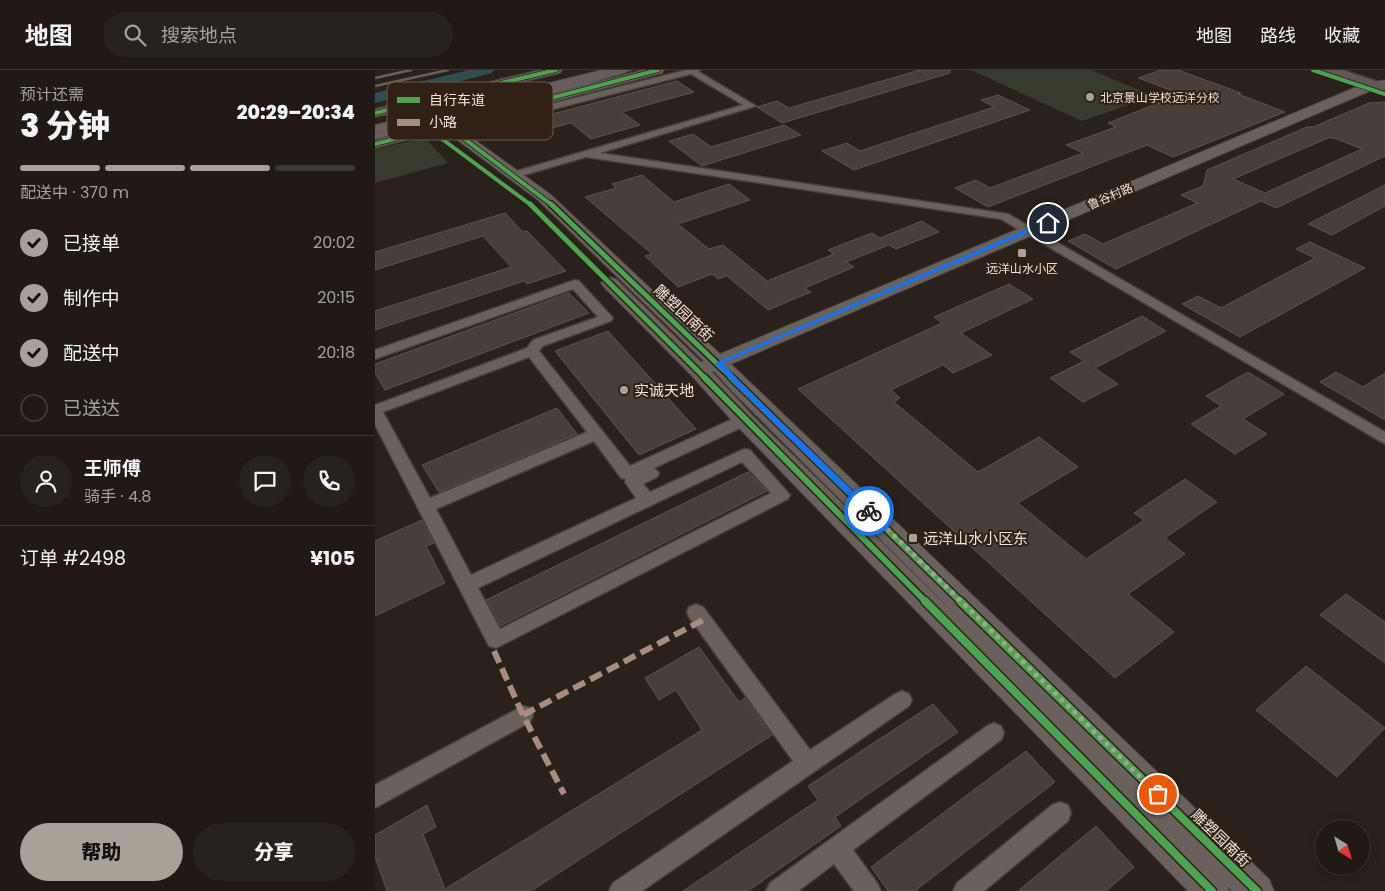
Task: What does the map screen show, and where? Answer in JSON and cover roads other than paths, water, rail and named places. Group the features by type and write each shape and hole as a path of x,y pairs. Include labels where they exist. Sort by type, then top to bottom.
{"highway":[{"path":"543,82 588,70"},
{"path":"543,82 594,70"},
{"path":"553,86 620,70"}],"main road":[{"path":"505,82 556,70"},
{"path":"1328,70 1382,85"},
{"path":"1347,70 1382,85"},
{"path":"553,99 661,72"},
{"name":"鲁谷村路","path":"708,366 1030,230 1382,85"},
{"path":"375,144 390,140"},
{"name":"雕塑园南街","path":"454,140 527,201 708,366 739,386 1257,891"},
{"name":"雕塑园南街","path":"459,140 514,175 544,197 708,366 748,423 1212,891"}],"street":[{"path":"514,175 751,106 694,71 661,72 553,104"},
{"path":"585,154 1004,216 1385,439"},
{"path":"375,355 575,284 606,318 538,343 532,351 375,410 467,586 496,640 782,495 744,454 467,586"},
{"path":"532,351 647,500"},
{"path":"630,478 748,423"},
{"path":"426,506 597,434"},
{"path":"696,612 808,764"},
{"path":"621,891 902,700"},
{"path":"375,796 523,715"},
{"path":"778,891 995,733"},
{"path":"965,891 1060,812"},
{"path":"837,848 869,891"}],"lane":[{"path":"553,92 630,70"}],"waterway":[{"path":"439,82 487,70"},
{"path":"375,98 387,95"}],"railway":[{"path":"375,78 411,70"},
{"path":"393,82 448,70"},
{"path":"375,86 387,83"}],"place":[{"name":"北京景山学校远洋分校","path":"1090,97"},
{"name":"远洋山水小区","path":"1022,253"},
{"name":"实诚天地","path":"624,390"},
{"name":"远洋山水小区东","path":"913,538"}]}
